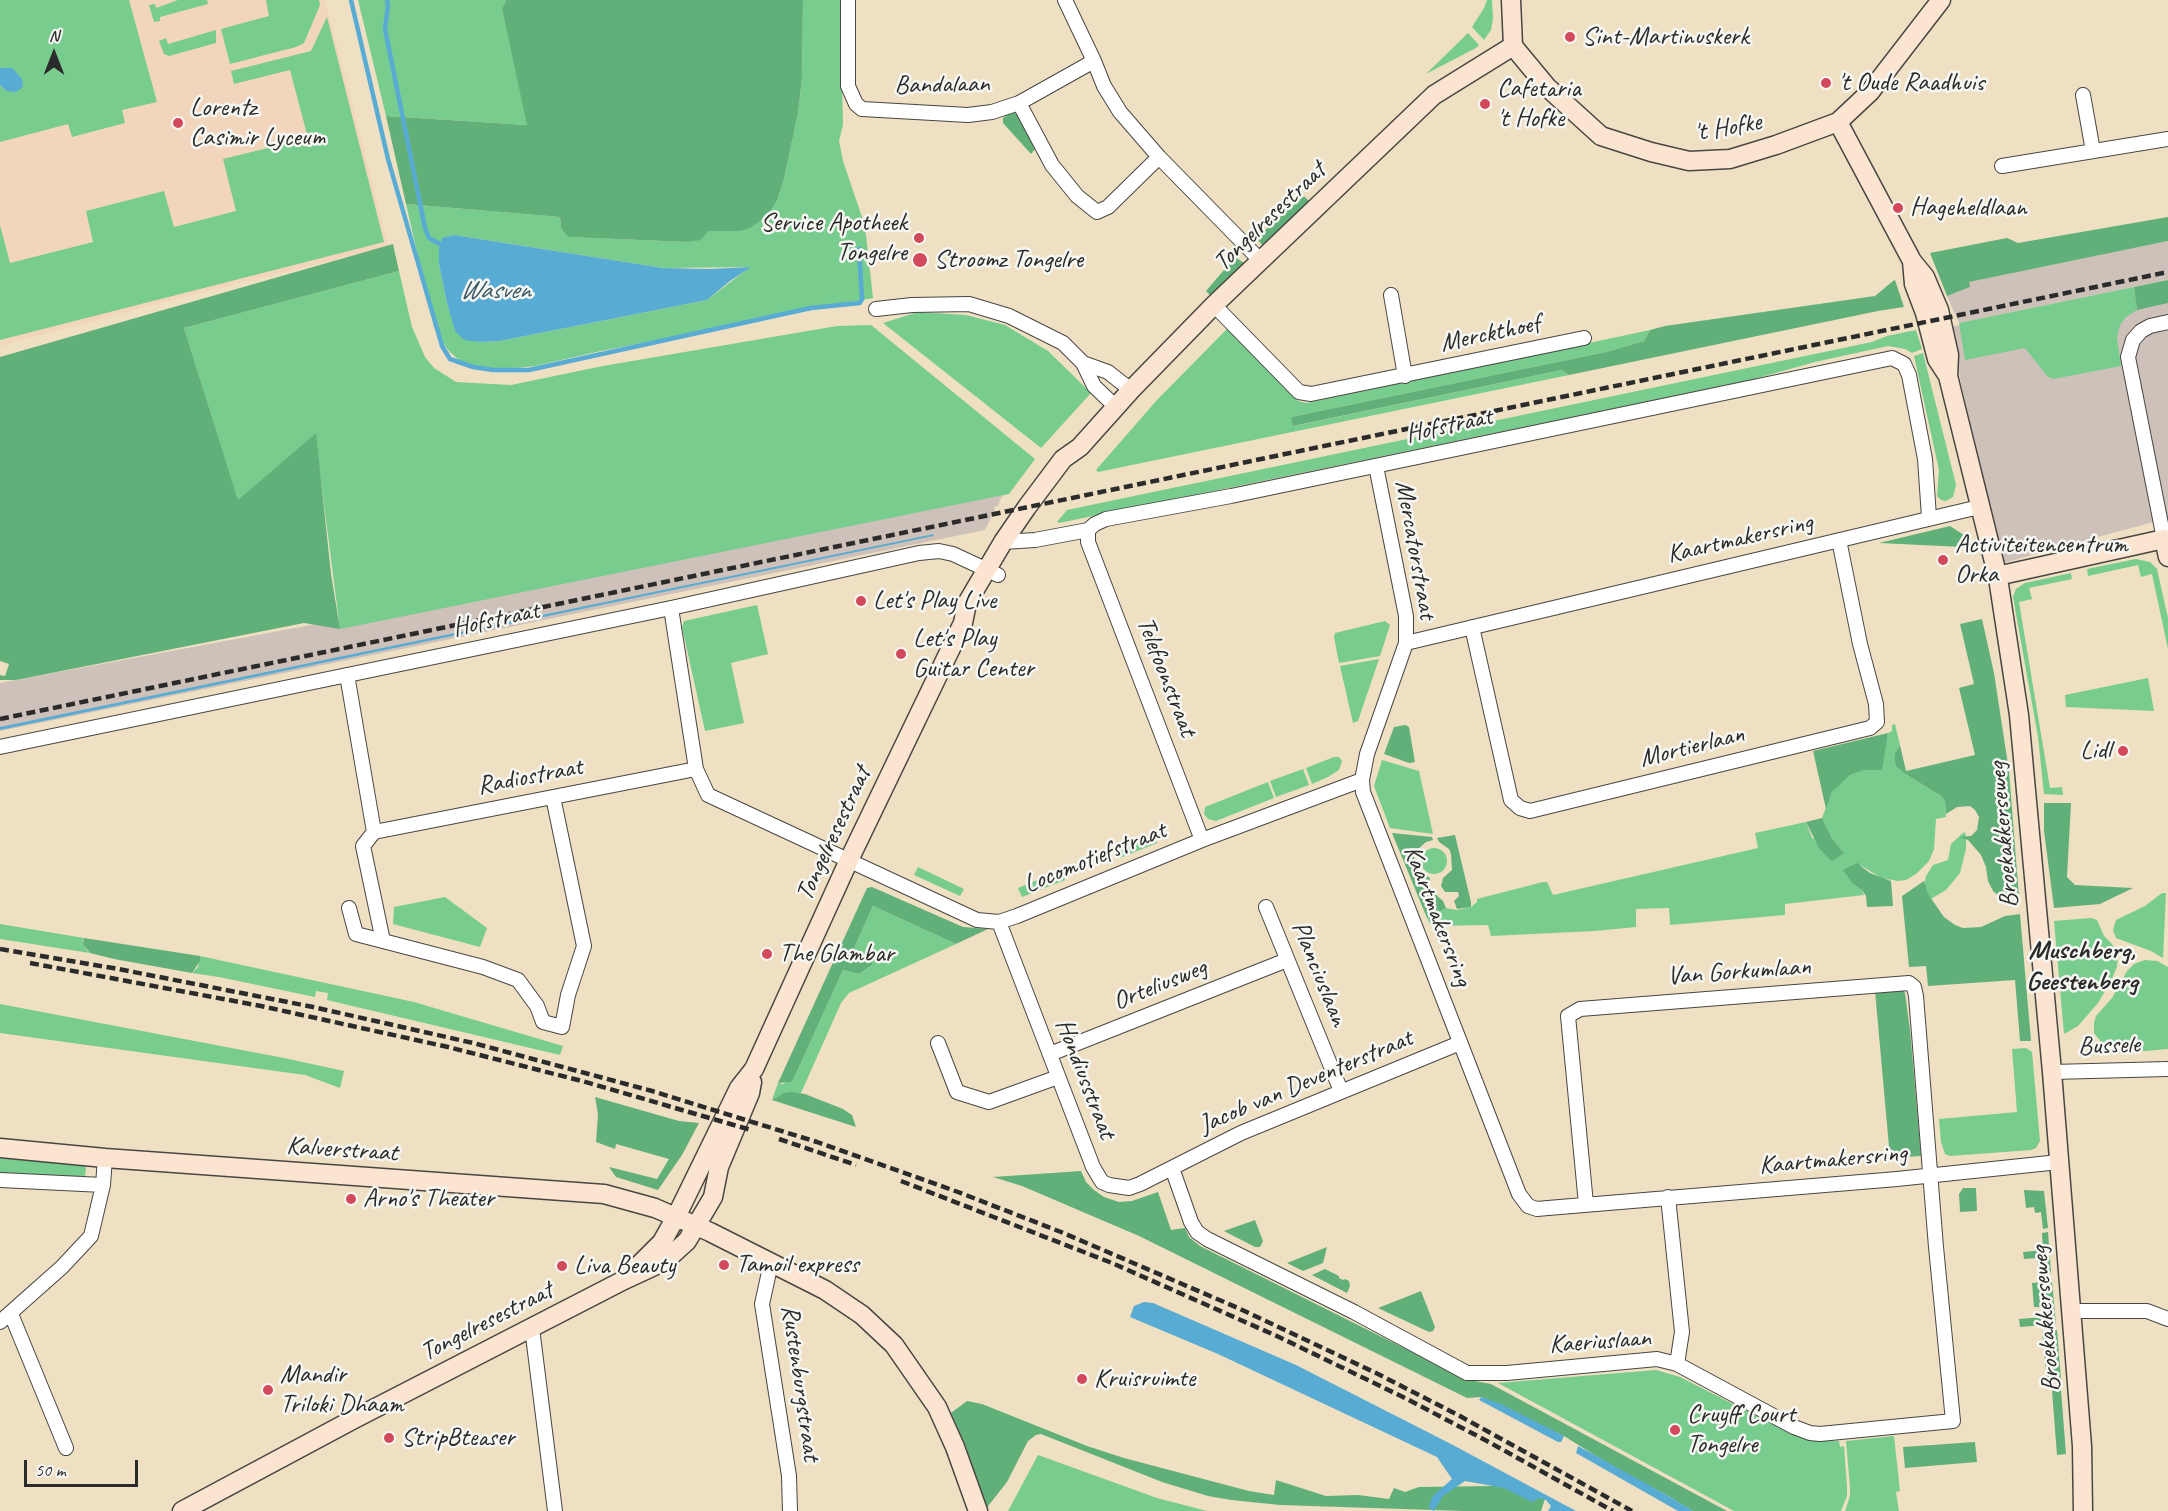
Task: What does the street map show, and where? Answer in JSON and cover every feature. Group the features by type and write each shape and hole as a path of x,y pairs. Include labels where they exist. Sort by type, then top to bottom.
{"street":[{"name":"Bandalaan","path":"848,0 848,86 856,104 862,109 968,115 992,112 1019,103 1094,61"},
{"path":"1065,0 1104,86 1120,112 1159,157 1261,261"},
{"path":"1511,0 1514,46"},
{"name":"'t Hofke","path":"1514,46 1547,87 1600,136 1689,161 1730,159 1838,122 1870,92 1941,0"},
{"name":"Tongelresestraat","path":"624,1280 662,1242 739,1088 754,1069 849,860 963,623 980,607 992,572 1010,542 1073,464 1080,447 1131,390 1215,305 1434,94 1514,46"},
{"path":"2083,95 2093,151"},
{"path":"1019,103 1052,165 1077,196 1097,212 1108,207 1159,157"},
{"name":"Broekakkerseweg","path":"1838,122 1912,261 1914,284 1933,316 1936,359 1948,376 1997,576 2019,715 2052,1072 2082,1446 2083,1511"},
{"path":"2002,166 2168,139"},
{"path":"1390,295 1405,376"},
{"path":"876,309 912,305 969,304 1009,316 1063,344 1083,363 1094,386 1116,406"},
{"name":"Merckthoef","path":"1215,305 1299,392 1311,394 1584,338"},
{"path":"1997,576 2166,548 2128,357 2133,340 2141,331 2150,326 2168,322"},
{"name":"Hofstraat","path":"1010,542 1035,540 1088,530 1106,519 1231,496 1892,358 1904,364 1909,375 1925,459 1929,518"},
{"path":"1083,363 1108,372 1131,390"},
{"name":"Mercatorstraat","path":"1376,466 1404,606 1406,642"},
{"name":"Kaartmakersring","path":"1979,507 1406,642 1367,754 1362,780 1363,792 1519,1194 1528,1206 1538,1209 2059,1162"},
{"name":"Telefoonstraat","path":"1088,530 1088,542 1202,840"},
{"name":"Mortierlaan","path":"1472,627 1510,800 1520,808 1530,811 1870,728 1877,722 1876,704 1860,644 1839,540"},
{"name":"Hofstraat","path":"0,747 671,608 919,553 939,551 953,554 992,572"},
{"path":"671,608 696,769 708,795 977,920 999,922"},
{"path":"347,675 374,832 363,846 383,941"},
{"name":"Radiostraat","path":"374,832 696,769"},
{"name":"Locomotiefstraat","path":"999,922 1202,840 1362,780"},
{"path":"350,908 356,934 483,967 518,980 537,1006 543,1022 562,1027 568,994 584,946 553,797"},
{"name":"Planciuslaan","path":"1266,907 1341,1091"},
{"name":"Hondiusstraat","path":"999,922 1093,1167 1102,1182 1129,1188 1172,1168"},
{"name":"Orteliusweg","path":"1050,1054 1287,960"},
{"name":"Van Gorkumlaan","path":"1586,1204 1568,1017 1580,1009 1589,1008 1909,983 1914,987 1916,996 1930,1175"},
{"path":"938,1043 957,1092 989,1102 1058,1077"},
{"name":"Jacob van Deventerstraat","path":"1172,1168 1241,1133 1460,1043"},
{"name":"Tongelresestraat","path":"182,1511 354,1419 665,1261 687,1241 713,1197 719,1167 750,1093 754,1069"},
{"name":"Bussele","path":"2052,1072 2168,1069"},
{"name":"Kalverstraat","path":"0,1148 105,1158 604,1194 655,1208 697,1226 825,1290 862,1315 894,1345 937,1407 955,1447 978,1511"},
{"path":"66,1448 5,1318 62,1267 91,1236 103,1185 105,1158"},
{"name":"Kaeriuslaan","path":"1172,1168 1191,1222 1197,1232 1207,1239 1318,1294 1467,1373 1507,1373 1657,1359 1677,1364 1794,1427 1820,1434 1953,1421 1930,1175"},
{"path":"0,1180 103,1185"},
{"path":"1668,1197 1683,1332 1677,1364"},
{"name":"Rustenburgstraat","path":"771,1263 762,1304 789,1476 790,1511"},
{"path":"2071,1311 2147,1311 2168,1319"},
{"path":"532,1328 555,1511"}],"shaded area":[{"name":"Lorentz Casimir Lyceum","path":"0,0 325,0 389,247 187,296 0,346"},
{"path":"2168,241 2168,280 1959,323 1947,296 1969,287 1968,282"},
{"path":"2168,287 2168,518 2003,563 1948,327 2101,303"},
{"path":"1010,488 1001,498 998,506 994,507 995,512 991,513 992,516 985,530 0,731 0,683 343,619"}],"green space":[{"path":"0,0 129,0 157,102 122,110 125,123 72,137 68,124 0,142 0,85 6,91 12,68 0,68"},
{"path":"178,0 207,0 208,4 160,17 160,21 154,22 149,5 155,4 156,8"},
{"path":"266,0 319,0 320,5 304,43 230,64 221,29 269,16"},
{"path":"358,0 506,0 502,9 528,125 386,116"},
{"path":"506,0 803,0 802,79 798,113 784,179 778,198 768,215 750,228 740,231 708,231 701,240 687,242 568,237 561,228 560,217 406,204 386,116 527,125 502,9"},
{"path":"803,0 840,0 843,125 839,141 843,161 865,226 873,298 535,366 508,369 483,369 459,360 440,340 434,327 406,204 560,217 561,228 569,237 687,242 708,231 740,231 778,198 798,113 802,79","holes":["454,235 663,268 750,267 707,300 500,341 480,342 456,332 439,264 439,248 443,238"]},
{"path":"1487,0 1492,0 1493,19 1491,30 1484,40 1472,27"},
{"path":"327,17 384,242 0,340 0,225 10,263 93,242 86,211 164,191 174,227 236,211 223,159 308,138 290,70 234,84 231,71 311,51"},
{"path":"216,30 216,43 169,56 164,54 159,41 166,38 168,44"},
{"path":"1468,33 1479,45 1476,48 1426,74"},
{"path":"1011,112 1017,114 1036,148 1031,154 1003,123 1003,118"},
{"path":"1304,196 1308,204 1264,247 1256,238"},
{"path":"2168,217 2168,241 1969,282 1970,287 1947,296 1930,253 2007,238 2018,243"},
{"path":"393,244 399,271 184,328 238,500 316,433 331,574 340,629 304,623 16,680 0,680 0,675 5,676 9,664 0,661 0,357"},
{"path":"1235,257 1247,265 1213,298 1206,291"},
{"path":"399,271 412,327 425,357 434,368 456,382 511,385 603,366 837,326 871,325 1035,459 1009,494 340,629 315,434 238,501 184,328"},
{"path":"1895,280 1904,307 1569,375 1562,370 1293,426 1291,417 1606,352 1644,341 1650,330 1665,326 1875,296"},
{"path":"2168,280 2168,303 2137,310 2134,287"},
{"path":"2134,287 2137,310 2126,317 2120,325 2117,337 2121,366 2053,379 2048,377 2025,348 1965,360 1959,323"},
{"path":"918,312 966,315 1005,325 1048,351 1091,393 1041,448 883,323"},
{"path":"1228,328 1298,401 1307,403 1650,330 1644,341 1606,352 1291,417 1294,426 1562,370 1569,375 1098,472 1096,470 1157,400"},
{"path":"1916,330 1922,349 1912,353 1905,349 1888,346 1815,362 1747,381 1057,522 1067,510 1872,342 1887,336"},
{"path":"1923,353 1956,485 1953,497 1946,501 1937,496 1939,470 1914,356"},
{"path":"1950,526 1967,537 1970,553 1962,547 1879,543"},
{"path":"2136,559 2150,562 2157,569 2168,618 2168,649 2152,574 2141,577 2138,565 2088,576 2087,569"},
{"path":"2071,573 2072,579 2029,588 2032,599 2019,602 2050,788 2062,787 2063,795 2044,794 2038,737 2013,597 2016,589 2025,583"},
{"path":"757,605 768,654 731,663 744,723 705,731 682,627 684,621"},
{"path":"1982,619 1994,673 2009,771 2019,897 2000,897 1993,891 1981,855 1968,840 1959,837 1971,836 1977,830 1979,817 1975,810 1970,806 1957,807 1946,814 1945,801 1941,796 1907,775 1896,766 1895,761 1895,754 1900,745 1906,771 1975,755 1959,688 1974,684 1960,624"},
{"path":"1385,621 1390,625 1380,656 1339,663 1335,633"},
{"path":"1379,659 1358,721 1353,723 1340,666"},
{"path":"2148,678 2154,711 2066,707 2065,695"},
{"path":"1895,724 1900,745 1897,751 1907,775 1941,796 1945,801 1946,817 1936,819 1934,849 1929,861 1906,880 1882,878 1860,865 1853,884 1862,890 1864,895 1785,904 1785,915 1670,925 1669,908 1636,909 1636,927 1595,931 1491,936 1488,925 1431,926 1427,918 1446,908 1457,910 1471,907 1477,899 1543,882 1547,882 1553,895 1758,848 1755,833 1806,822 1812,838 1844,853 1832,838 1822,818 1832,792 1850,775 1863,770 1884,753 1888,733 1892,731 1892,725"},
{"path":"1405,725 1409,727 1415,762 1409,763 1384,754 1394,727"},
{"path":"1888,733 1882,770 1864,770 1850,775 1832,792 1826,809 1813,751"},
{"path":"1339,757 1342,761 1339,770 1312,784 1306,768"},
{"path":"1382,760 1419,771 1433,834 1390,828 1374,786"},
{"path":"1303,769 1309,785 1276,797 1270,781"},
{"path":"1268,782 1274,798 1216,821 1208,819 1204,814 1205,807"},
{"path":"2044,803 2071,803 2067,877 2075,885 2133,888 2100,904 2054,908 2044,831"},
{"path":"1822,818 1832,838 1844,853 1831,861 1819,848 1806,822"},
{"path":"1964,832 1966,849 1960,873 1946,890 1929,900 1924,885 1926,876 1933,865 1948,860 1951,844"},
{"path":"1153,833 1157,843 1120,858 1116,848"},
{"path":"1392,833 1432,837 1433,840 1426,842 1416,851 1415,865 1418,870 1430,878 1429,885 1446,908 1427,918"},
{"path":"1455,835 1471,902 1471,907 1457,909 1454,901 1459,896 1458,892 1445,892 1441,886 1443,878 1452,870 1451,854 1437,838"},
{"path":"1434,848 1443,852 1447,861 1443,870 1434,874 1425,870 1421,861 1425,852"},
{"path":"1857,863 1870,873 1891,881 1893,906 1867,907 1866,896 1843,870"},
{"path":"918,867 964,889 960,896 914,875"},
{"path":"1061,870 1065,880 1022,897 1018,888"},
{"path":"1924,881 1928,894 1944,917 1963,928 1981,927 2005,916 2020,914 2031,1041 2020,1041 2015,980 1928,986 1926,966 1909,967 1902,896"},
{"path":"872,887 963,927 988,929 956,944 873,906 854,952 857,956 872,962 872,965 859,974 843,970 794,1078 791,1082 778,1083 867,888"},
{"path":"2162,893 2166,893 2163,958 2116,938 2113,930 2116,920 2145,906"},
{"path":"445,897 487,928 480,947 393,924 394,907"},
{"path":"873,906 956,944 849,993 841,1003 801,1093 783,1093 772,1100 778,1083 783,1084 794,1078 843,970 859,974 872,965 872,962 854,953"},
{"path":"2091,918 2097,920 2104,936 2112,944 2118,956 2117,967 2098,1003 2078,1026 2064,1034 2054,921"},
{"path":"0,924 84,938 86,949 90,953 0,939"},
{"path":"84,938 200,956 200,961 192,973 114,959 90,953 83,944"},
{"path":"200,956 414,1002 563,1046 560,1055 327,1000 328,993 316,991 315,997 192,973 198,967"},
{"path":"2145,960 2157,961 2168,967 2168,1049 2111,1054 2094,1033 2096,1016 2112,998 2127,971 2134,964"},
{"path":"1903,990 1910,1030 1921,1156 1890,1158 1875,991"},
{"path":"0,1004 344,1071 340,1088 305,1075 0,1033"},
{"path":"2026,1048 2032,1052 2040,1141 2036,1148 1950,1156 1945,1154 1941,1142 1939,1119 2017,1112 2012,1049"},
{"path":"783,1093 805,1094 843,1109 852,1115 856,1127 772,1100"},
{"path":"595,1097 679,1121 699,1123 682,1155 658,1190 616,1177 609,1167 657,1179 669,1159 616,1144 615,1149 596,1142 598,1114"},
{"path":"0,1157 86,1166 85,1178 0,1174"},
{"path":"1081,1171 1086,1182 1094,1190 1104,1197 1119,1202 1132,1201 1158,1192 1171,1230 1185,1228 1189,1237 1200,1246 1458,1375 1469,1380 1491,1384 1727,1511 1693,1511 1620,1471 1564,1436 1481,1397 1467,1398 1139,1236 1022,1186 993,1177"},
{"path":"1963,1188 1976,1188 1977,1211 1960,1212 1959,1194"},
{"path":"2024,1190 2044,1191 2048,1228 2043,1229 2041,1212 2035,1213 2034,1207 2026,1208"},
{"path":"1255,1220 1263,1241 1260,1247 1255,1247 1224,1231"},
{"path":"2048,1232 2051,1272 2048,1276 2039,1277 2037,1258 2024,1259 2023,1252 2043,1250 2042,1233"},
{"path":"1327,1247 1323,1263 1303,1271 1287,1263"},
{"path":"1325,1269 1349,1281 1350,1286 1347,1293 1312,1275"},
{"path":"2052,1282 2056,1324 2020,1327 2019,1319 2043,1317 2042,1307 2034,1307 2032,1283"},
{"path":"1421,1291 1435,1327 1433,1331 1429,1332 1378,1308"},
{"path":"2057,1330 2061,1380 2047,1381 2042,1332"},
{"path":"1656,1370 1680,1377 1792,1434 1809,1440 1839,1441 1840,1447 1844,1446 1847,1487 1847,1496 1841,1511 1734,1511 1498,1383"},
{"path":"2058,1387 2061,1390 2066,1454 2057,1455 2052,1391"},
{"path":"967,1401 982,1404 1087,1446 1124,1458 1249,1491 1274,1495 1276,1480 1326,1496 1358,1495 1389,1499 1394,1488 1405,1492 1419,1487 1492,1486 1508,1478 1545,1499 1541,1511 1280,1505 1231,1500 1208,1496 1162,1482 1041,1434 1028,1441 1007,1482 985,1510 966,1447 951,1413"},
{"path":"1894,1436 1900,1491 1896,1492 1899,1511 1845,1511 1850,1496 1846,1441"},
{"path":"1975,1442 1977,1462 1905,1468 1903,1447"},
{"path":"1038,1455 1157,1498 1207,1511 1008,1511"}],"water":[{"path":"0,68 12,68 22,79 23,87 16,92 6,91 0,85"},
{"name":"Wasven","path":"454,235 663,268 751,267 707,300 500,341 480,342 464,340 455,331 447,303 439,264 439,248 442,238"},
{"path":"934,534 933,536 0,730 0,727"},
{"path":"1144,1302 1153,1303 1296,1365 1576,1511 1548,1511 1551,1506 1546,1500 1539,1498 1532,1502 1504,1488 1465,1481 1443,1496 1434,1511 1429,1505 1433,1496 1452,1479 1437,1457 1218,1354 1130,1317 1134,1306"},
{"path":"1481,1397 1501,1404 1564,1436 1561,1442 1479,1400"},
{"path":"1578,1446 1693,1511 1678,1511 1576,1453"}],"waterway":[{"path":"351,0 388,159 442,346 450,359 473,367 493,370 529,370 811,308 860,303 862,299 859,249"},
{"path":"387,0 385,29 425,228 429,238 440,244"}],"railway":[{"path":"0,719 2168,272"},
{"path":"0,949 113,968 313,1007 473,1043 652,1091 817,1142 958,1192 1061,1232 1238,1308 1376,1373 1458,1415 1632,1511"},
{"path":"30,963 261,1006 448,1047 582,1081 751,1130"},
{"path":"779,1139 856,1165"},
{"path":"901,1181 1112,1263 1279,1337 1405,1398 1613,1511"}],"place":[{"name":"Sint-Martinuskerk","path":"1570,37"},
{"name":"'t Oude Raadhuis","path":"1826,83"},
{"name":"Cafetaria 't Hofke","path":"1485,104"},
{"name":"Lorentz Casimir Lyceum","path":"178,123"},
{"name":"Hageheldlaan","path":"1898,208"},
{"name":"Service Apotheek Tongelre","path":"919,238"},
{"name":"Stroomz Tongelre","path":"920,260"},
{"name":"Activiteitencentrum Orka","path":"1943,560"},
{"name":"Let's Play Live","path":"861,601"},
{"name":"Let's Play Guitar Center","path":"901,654"},
{"name":"Lidl","path":"2123,751"},
{"name":"The Glambar","path":"767,954"},
{"name":"Arno's Theater","path":"351,1199"},
{"name":"Tamoil express","path":"724,1265"},
{"name":"Liva Beauty","path":"562,1266"},
{"name":"Kruisruimte","path":"1082,1379"},
{"name":"Mandir Triloki Dhaam","path":"268,1390"},
{"name":"Cruyff Court Tongelre","path":"1675,1430"},
{"name":"StripBteaser","path":"389,1438"}],"district":[{"name":"Muschberg, Geestenberg","path":"2082,966"}]}
